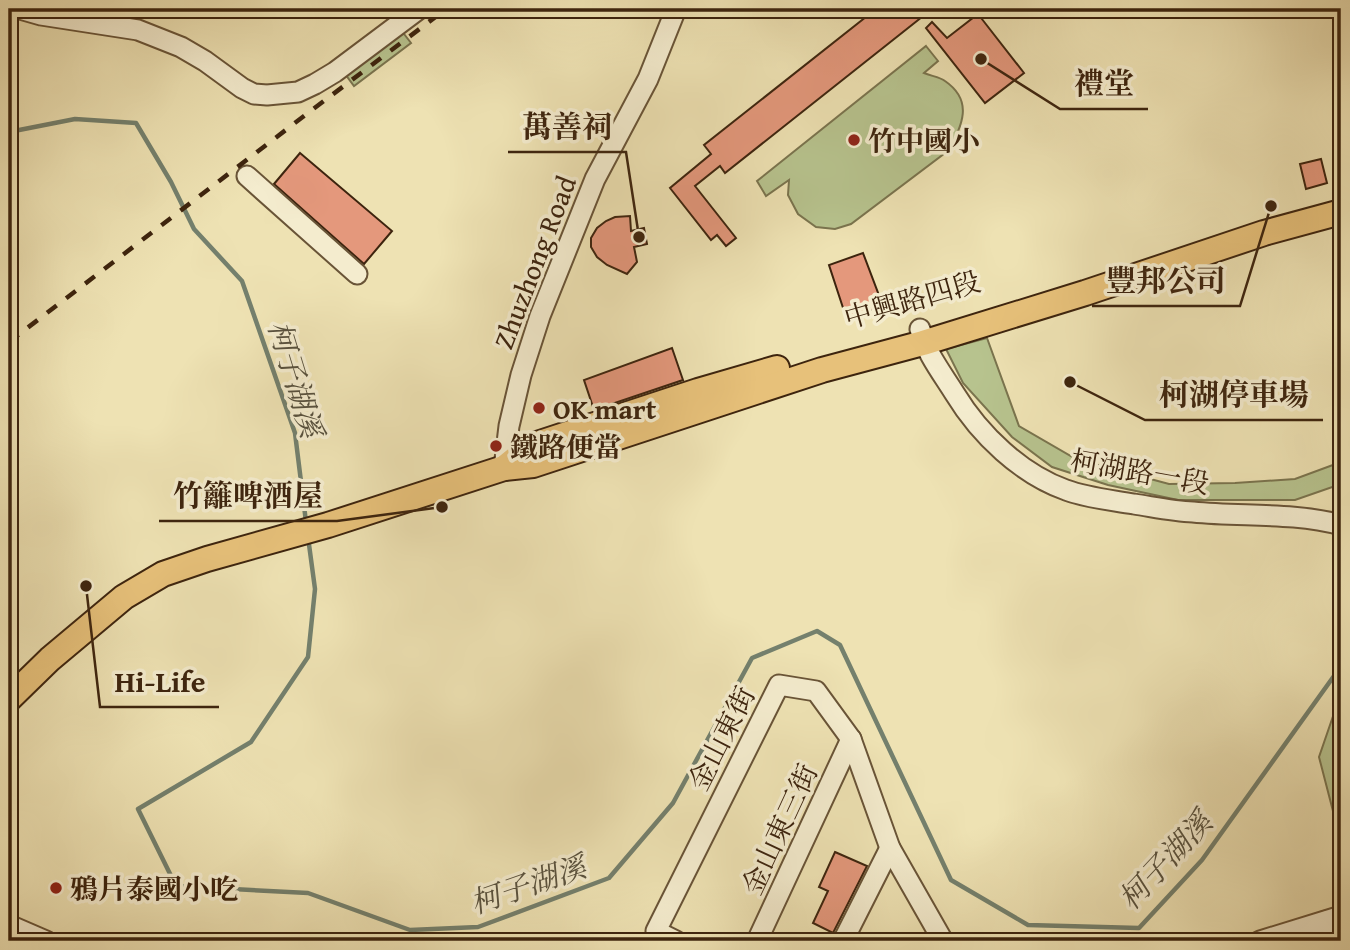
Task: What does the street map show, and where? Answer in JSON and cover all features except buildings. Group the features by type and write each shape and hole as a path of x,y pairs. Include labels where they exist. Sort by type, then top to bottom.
{"main road":[{"name":"中興路四段","path":"922,336 1045,292 1186,247 1261,218 1341,196"},
{"name":"中興路四段","path":"9,699 50,659 124,597 163,574 328,525 504,468 531,446 698,391 1085,293 1264,233 1341,212"}],"street":[{"path":"20,9 41,15 138,30 181,47 242,88 254,94 267,95 298,92 315,85 419,9"},
{"name":"Zhuzhong Road","path":"504,468 509,426 521,375 540,316 595,179 648,79 676,9"},
{"path":"247,176 357,274"},
{"name":"柯湖路一段","path":"922,336 965,411 995,444 1029,471 1067,490 1193,513 1249,514 1323,520 1341,525"},
{"name":"金山東街","path":"676,941 656,931 779,685 817,691 851,740 890,848 943,941"},
{"name":"金山東三街","path":"757,941 851,740"},
{"path":"843,941 890,848"},
{"path":"1260,941 1334,918 1332,941"},
{"path":"9,926 46,941"}],"green space":[{"path":"394,21 411,43 354,86 337,63"},
{"path":"926,46 938,61 924,73 945,81 960,97 962,105 961,122 949,150 851,224 835,229 816,227 798,214 788,195 789,180 766,196 757,181"},
{"path":"987,338 1019,426 1076,459 1169,484 1295,479 1341,462 1341,484 1295,500 1178,500 1108,485 1052,467 1012,437 963,383 946,349"},
{"path":"1341,693 1341,842 1319,757"}],"waterway":[{"name":"柯子湖溪","path":"9,132 75,119 136,123 171,182 194,229 242,281 295,433 306,522"},
{"name":"柯子湖溪","path":"308,537 315,589 308,657 251,742 138,809 176,886 308,893 410,930 478,927 609,878 673,803 752,658 817,631 840,645 951,880 1028,925 1139,928 1202,860 1341,669"}],"railway":[{"path":"9,342 446,9"}],"place":[{"name":"禮堂","path":"981,59"},
{"name":"竹中國小","path":"854,140"},
{"name":"豐邦公司","path":"1271,206"},
{"name":"萬善祠","path":"639,237"},
{"name":"柯湖停車場","path":"1070,382"},
{"name":"OK mart","path":"539,408"},
{"name":"鐵路便當","path":"496,446"},
{"name":"竹籬啤酒屋","path":"442,507"},
{"name":"Hi-Life","path":"86,586"},
{"name":"鴉片泰國小吃","path":"56,888"}]}
